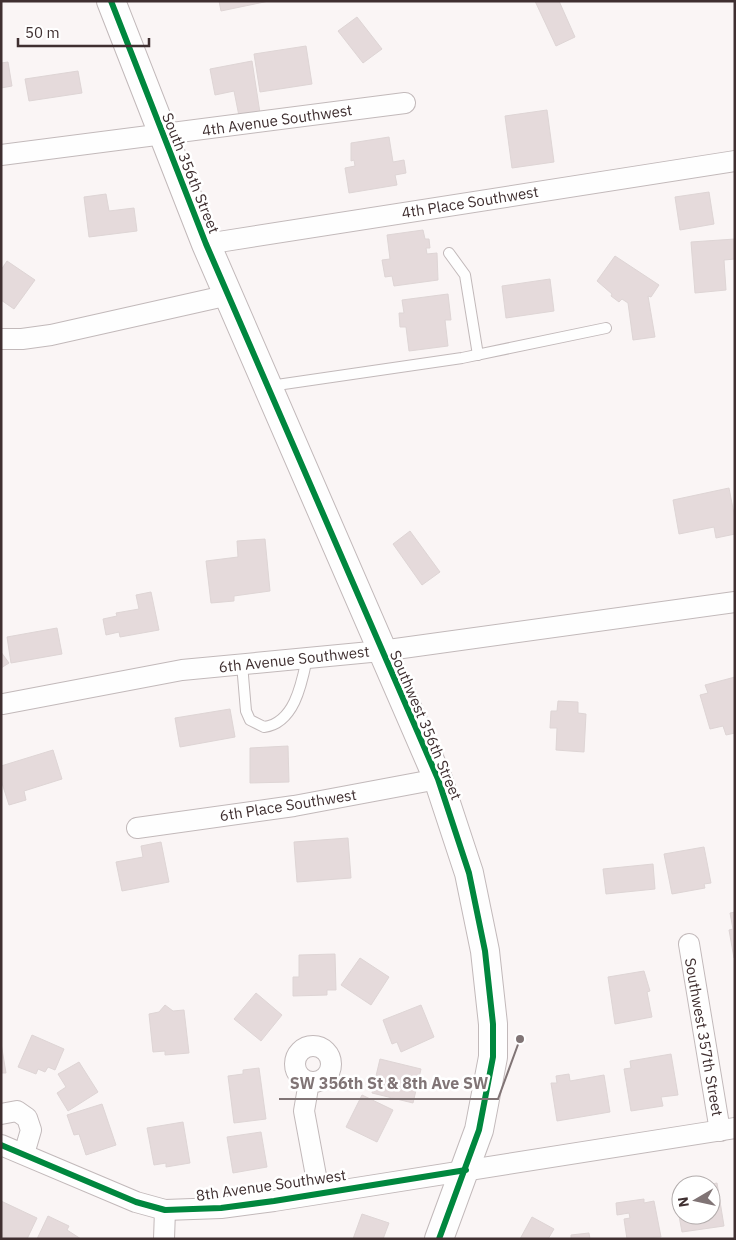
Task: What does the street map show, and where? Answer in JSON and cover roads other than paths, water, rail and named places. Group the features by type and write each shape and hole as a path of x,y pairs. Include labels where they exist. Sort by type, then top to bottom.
{"main road":[{"name":"South 356th Street","path":"111,1 206,244 254,353"},
{"name":"Southwest 356th Street","path":"254,353 381,651 438,779 469,872 485,951 493,1024 493,1057 478,1130 466,1170 440,1239"}],"street":[{"name":"4th Avenue Southwest","path":"1,155 405,103"},
{"name":"4th Place Southwest","path":"206,244 735,161"},
{"path":"1,339 22,339 51,335 229,294"},
{"name":"6th Avenue Southwest","path":"3,704 182,670 381,651 735,602"},
{"name":"6th Place Southwest","path":"137,828 294,806 438,779"},
{"name":"Southwest 357th Street","path":"689,944 728,1129"},
{"path":"309,1082 304,1111 319,1192"},
{"path":"1,1114 17,1111 27,1118 31,1130 24,1154"},
{"name":"8th Avenue Southwest","path":"1,1145 136,1202 165,1210 221,1208 728,1129"},
{"path":"164,1239 165,1210"}],"lane":[{"path":"448,253 465,275 478,355"},
{"path":"268,386 478,355 606,328"},
{"path":"242,664 246,711 250,720 264,727 277,723 293,705 300,688 307,658"}],"place":[{"name":"SW 356th St & 8th Ave SW","path":"520,1039"}]}
